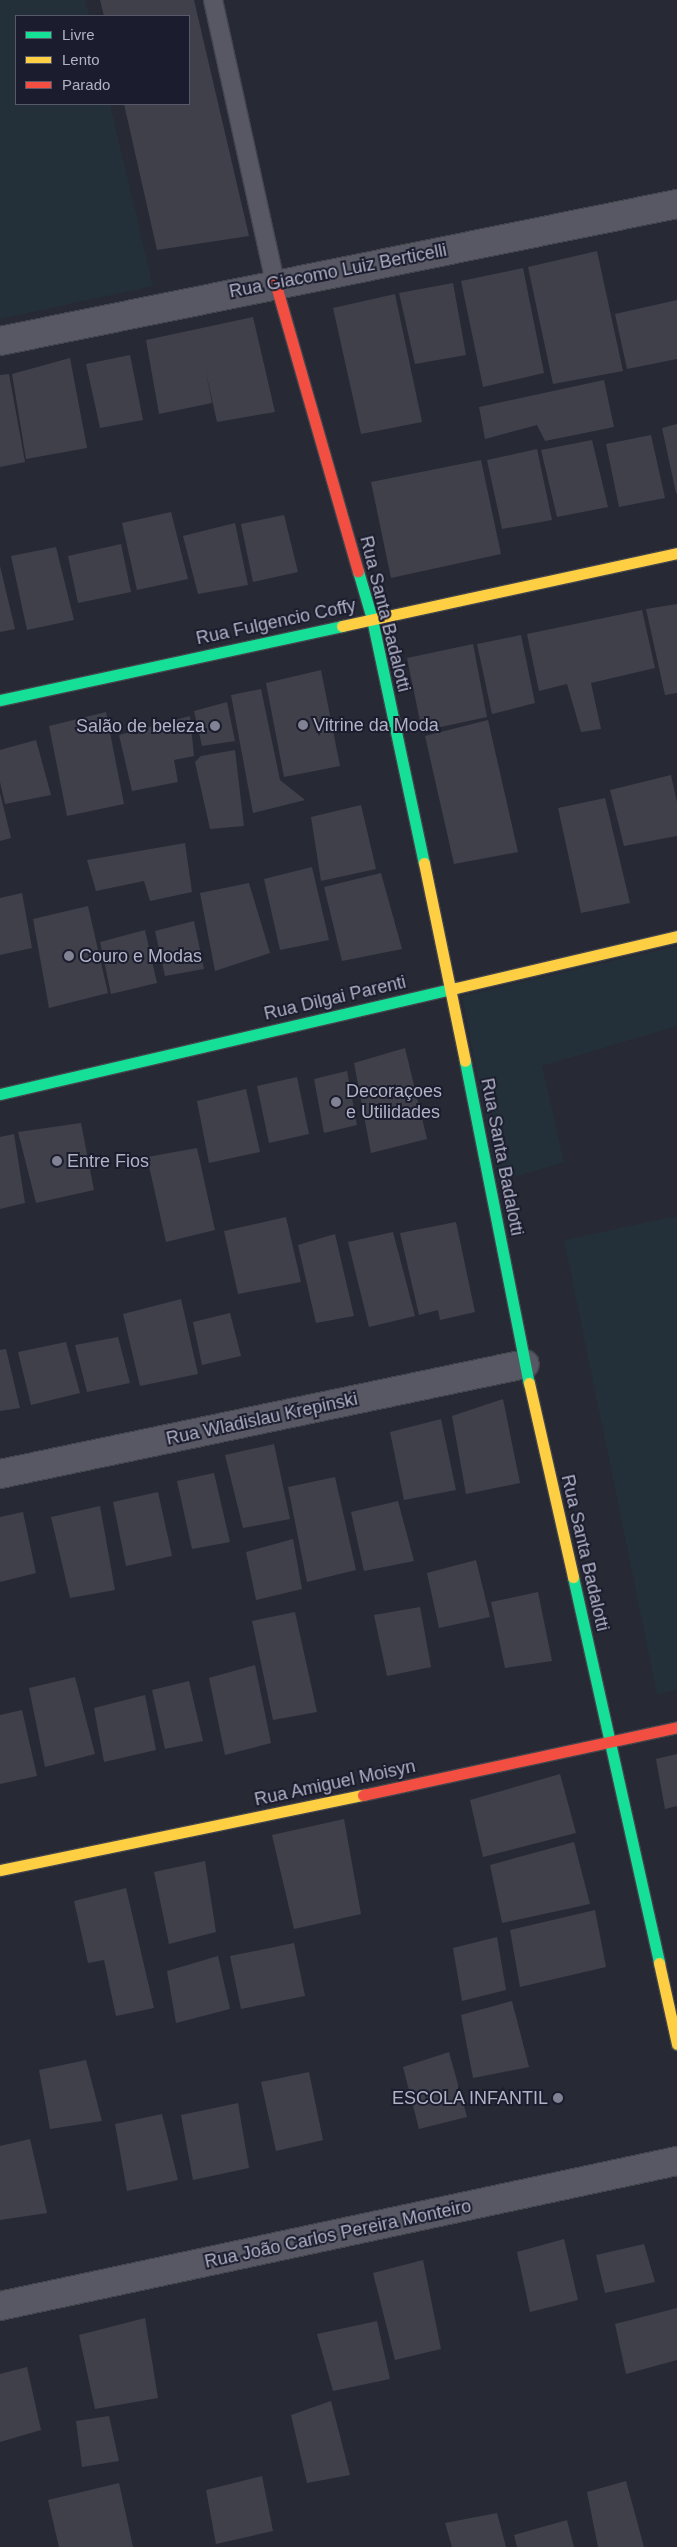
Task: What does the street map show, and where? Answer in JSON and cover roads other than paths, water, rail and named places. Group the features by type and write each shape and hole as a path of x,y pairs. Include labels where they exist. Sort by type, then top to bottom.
{"street":[{"name":"Rua Giacomo Luiz Berticelli","path":"0,341 276,282 677,204"},
{"name":"Rua Santa Badalotti","path":"276,282 372,619 451,989 525,1364 677,2044"},
{"name":"Rua Fulgencio Coffy","path":"0,700 677,553"},
{"name":"Rua Dilgai Parenti","path":"0,1094 677,936"},
{"name":"Rua Wladislau Krepinski","path":"0,1474 525,1364"},
{"name":"Rua Amiguel Moisyn","path":"0,1870 610,1743 677,1727"},
{"name":"Rua João Carlos Pereira Monteiro","path":"0,2306 677,2161"}],"lane":[{"path":"212,0 276,282"}],"place":[{"name":"Vitrine da Moda","path":"303,725"},
{"name":"Salão de beleza","path":"215,726"},
{"name":"Couro e Modas","path":"69,956"},
{"name":"Decoraçoes e Utilidades","path":"336,1102"},
{"name":"Entre Fios","path":"57,1161"},
{"name":"ESCOLA INFANTIL","path":"558,2098"}]}
